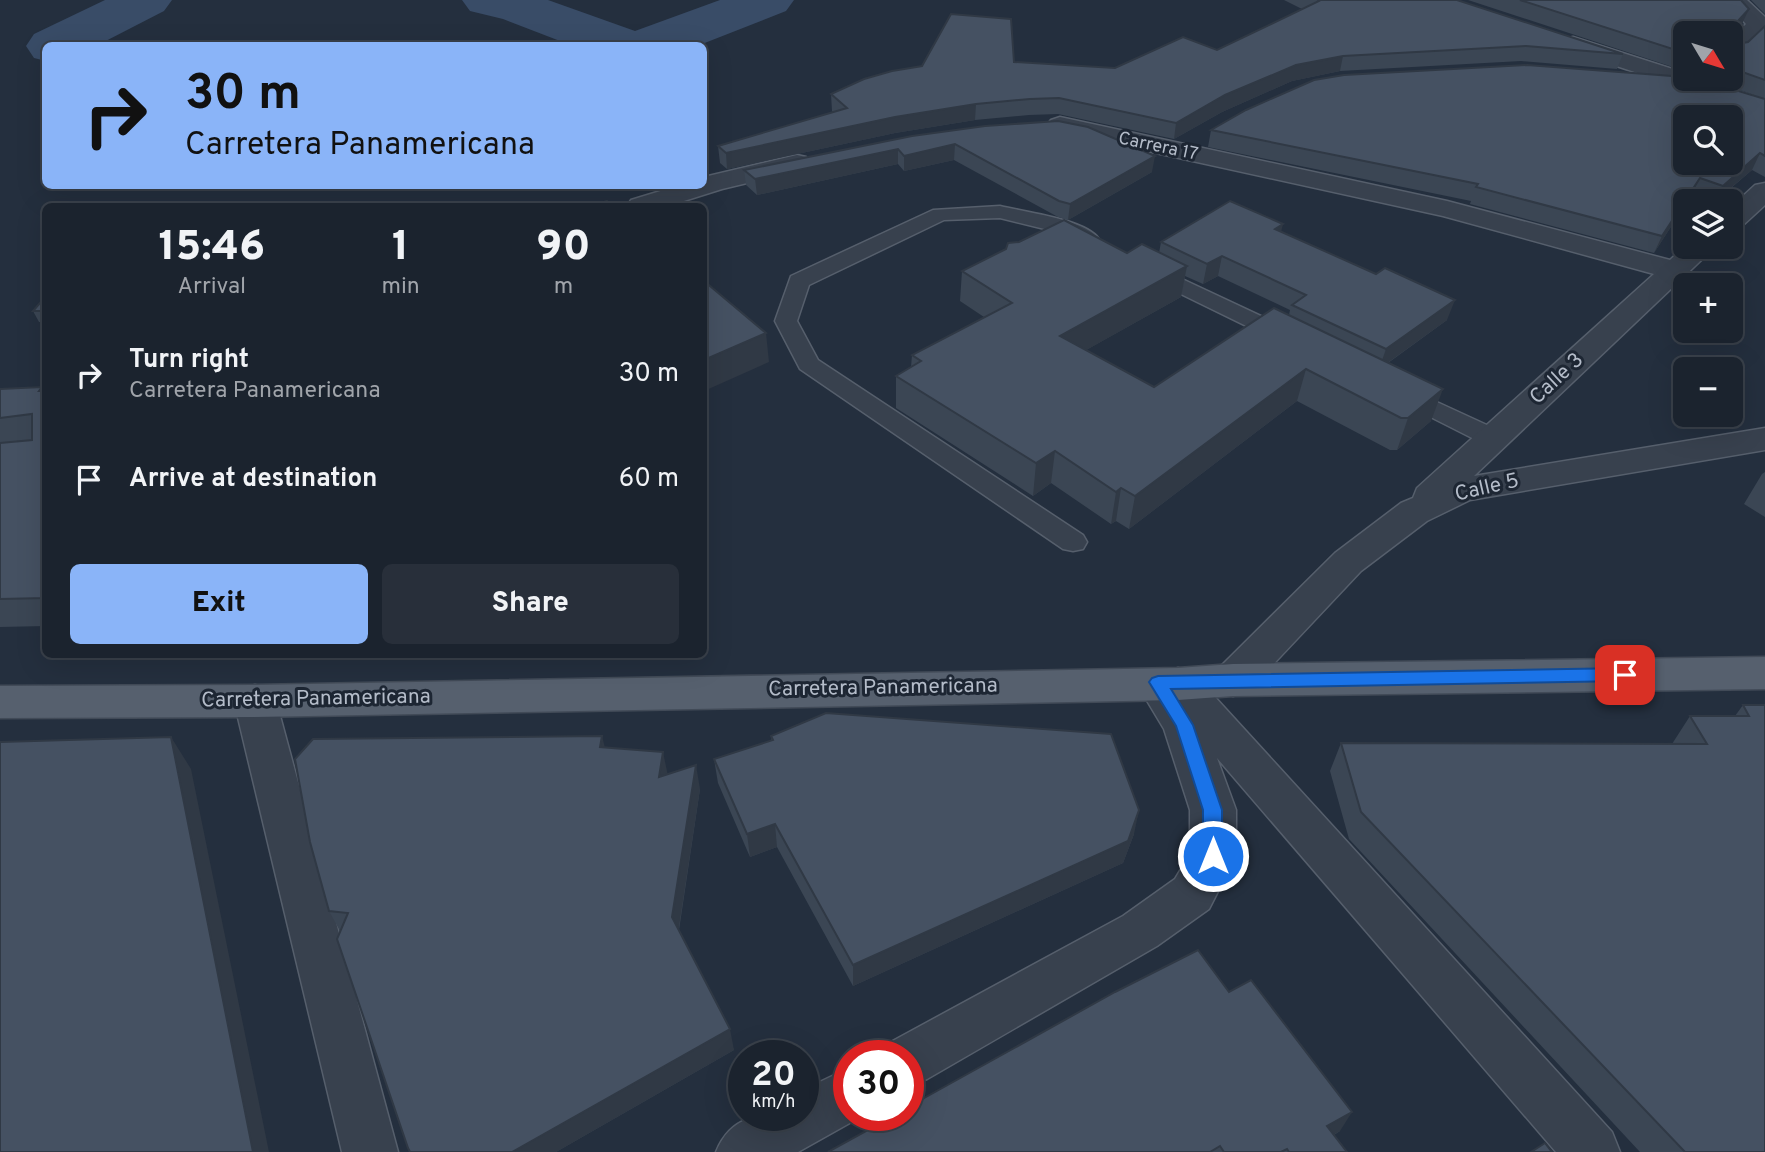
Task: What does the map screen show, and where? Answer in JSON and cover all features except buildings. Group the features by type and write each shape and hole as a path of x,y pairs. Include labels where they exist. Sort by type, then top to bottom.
{"main road":[{"name":"Carretera Panamericana","path":"0,702 255,701 1233,680 1765,673"}],"street":[{"path":"1734,0 1759,24 1743,39"},
{"path":"1554,37 1673,73"},
{"path":"1606,79 1673,83"},
{"path":"1723,91 1765,108"},
{"name":"Carrera 17","path":"1033,125 1057,124 1447,209 1673,271"},
{"path":"1176,152 1210,132"},
{"path":"707,185 815,159"},
{"path":"650,203 694,189"},
{"path":"1743,210 1765,191"},
{"name":"Calle 3","path":"1414,512 1687,259"},
{"name":"Calle 5","path":"1233,680 1348,562 1414,512 1462,490 1765,439"},
{"path":"924,1051 1140,931 1192,894 1213,856 1213,810 1168,683"},
{"path":"1168,683 1592,1152"},
{"path":"255,701 370,1152"},
{"path":"744,1152 833,1103"}],"lane":[{"path":"1073,541 808,364 786,321 799,281 940,214 1000,212 1064,227 1309,348"},
{"path":"1383,384 1493,438"}],"waterway":[{"path":"61,42 146,0"},
{"path":"488,0 519,7 613,42"},
{"path":"657,42 768,0"}],"route":[{"path":"1213,856 1213,810 1184,725 1158,682 1178,684 1233,680 1625,675"}]}
